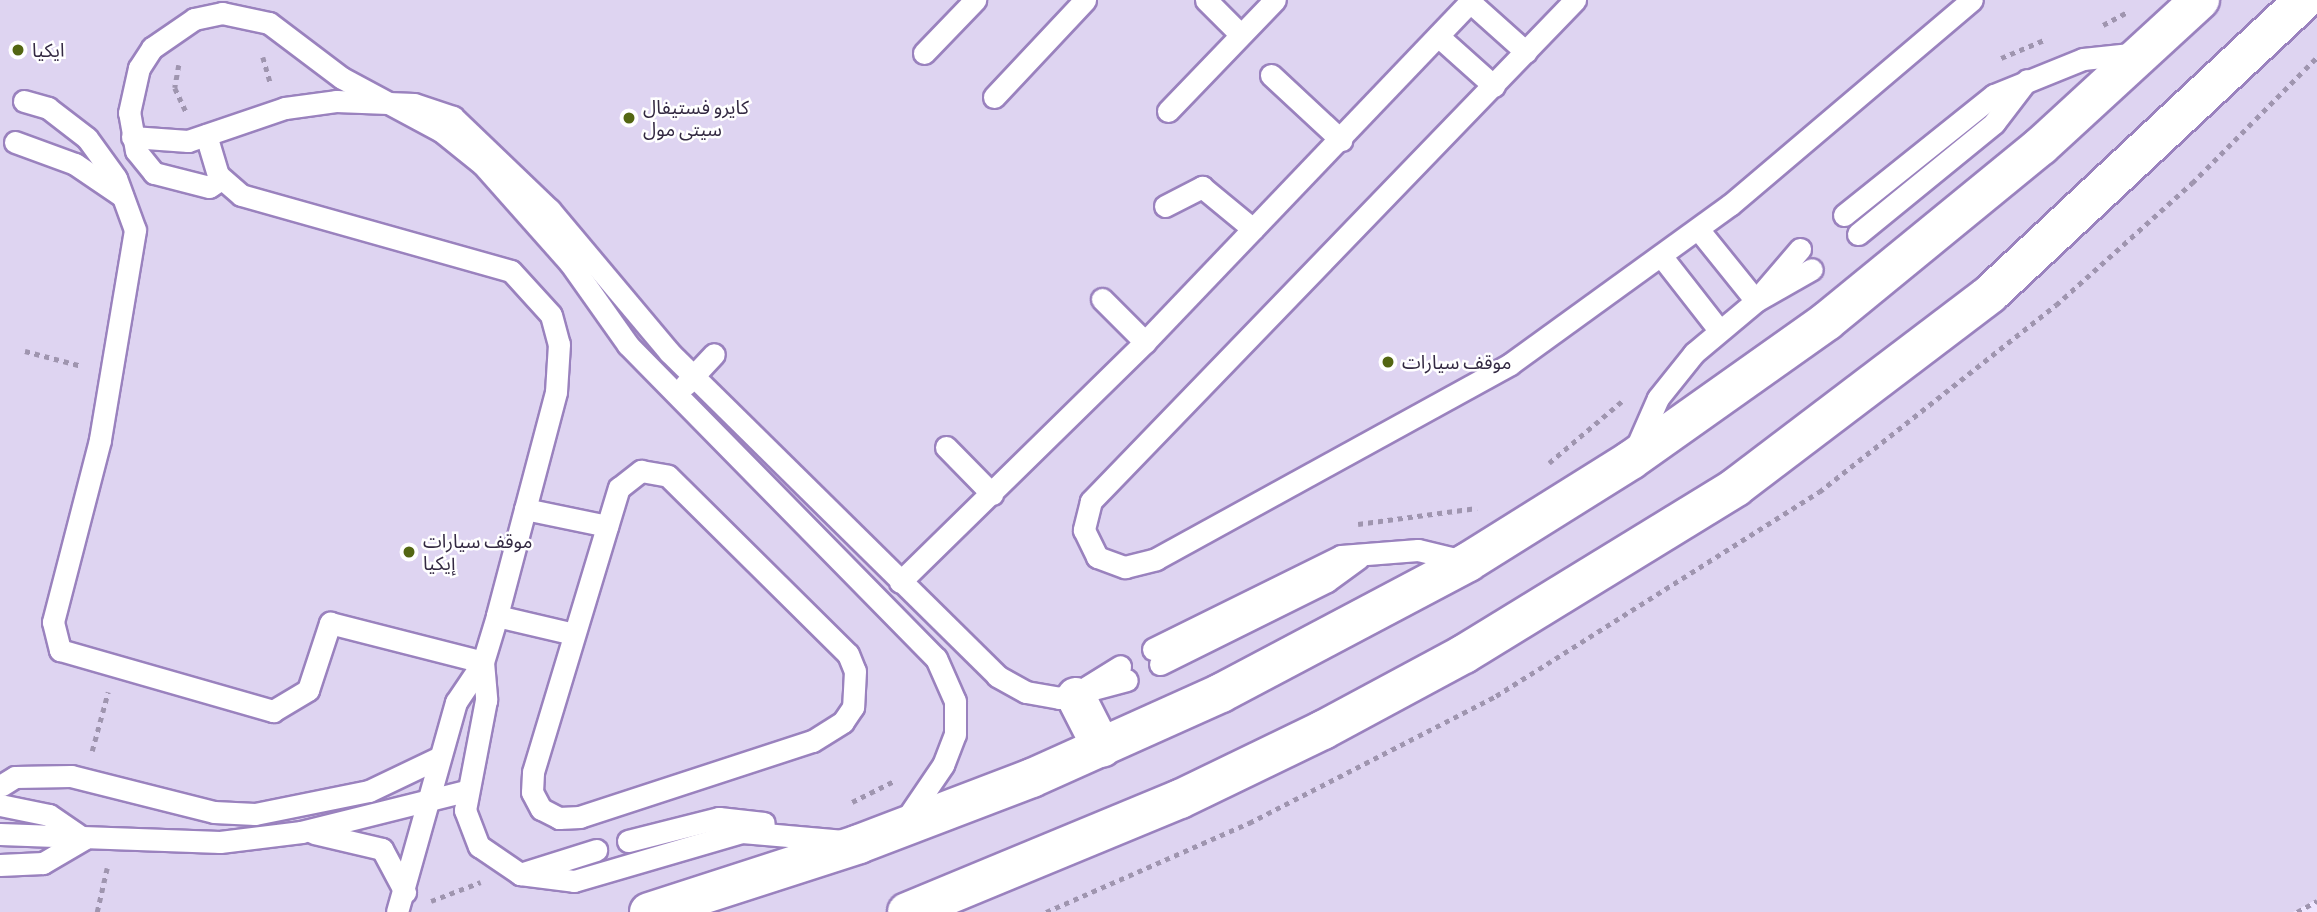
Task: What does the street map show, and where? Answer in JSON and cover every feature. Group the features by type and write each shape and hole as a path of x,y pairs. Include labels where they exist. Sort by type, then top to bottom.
{"street":[{"path":"649,912 897,831 1102,748 1222,693 1468,562 1631,460 1936,236 2200,0"},
{"path":"907,912 1180,799 1323,730 1464,654 1736,486 1990,294 2304,0"},
{"path":"1076,697 1102,748"}],"lane":[{"path":"923,53 975,0"},
{"path":"994,97 1085,0"},
{"path":"1206,0 1241,34"},
{"path":"1168,111 1275,0"},
{"path":"1575,0 1091,501 1084,530 1097,557 1111,565 1141,565 1213,531 1460,395 1662,257 1972,0"},
{"path":"900,582 1145,342 1471,1 1526,52"},
{"path":"221,179 209,187 167,180 144,163 132,138 131,90 152,48 194,19 222,13 269,23 385,102 441,131 502,184 628,345 920,635 943,670 957,717 950,750 897,831"},
{"path":"1438,36 1494,86"},
{"path":"1844,215 1978,105 2028,78 2083,59 2142,53"},
{"path":"1271,75 1341,140"},
{"path":"1858,233 1994,123 2028,78"},
{"path":"24,101 48,107 87,138 126,199 135,247 112,373 52,632 68,656 273,711 308,690 330,623 484,662"},
{"path":"132,138 169,143 206,135 310,103 385,102 440,112 474,133 575,237 690,372 997,676 1034,695 1076,697 1124,673"},
{"path":"206,135 221,179 241,195 511,271 551,315 559,344 556,392 484,662 486,700 465,792 479,846 520,874 574,881 721,836 785,832"},
{"path":"15,142 75,164 126,199"},
{"path":"1165,206 1202,187 1253,229"},
{"path":"1698,229 1756,301"},
{"path":"1756,301 1800,248"},
{"path":"1662,257 1719,330"},
{"path":"1631,460 1658,398 1719,330 1756,301 1812,269"},
{"path":"1102,299 1145,342"},
{"path":"677,395 690,372 711,350"},
{"path":"946,447 992,494"},
{"path":"655,471 668,476 848,654 855,671 853,707 843,722 812,741 580,817 559,818 541,809 531,792 607,526 628,477 655,471"},
{"path":"525,509 607,526"},
{"path":"1156,656 1329,561 1366,552 1418,550 1468,562"},
{"path":"497,616 574,634"},
{"path":"401,902 438,758 461,691 484,662"},
{"path":"84,839 1,791 15,777 84,779 214,812 255,814 369,791 438,758"},
{"path":"0,834 220,842 301,832 465,792"},
{"path":"628,841 719,818 859,844"},
{"path":"301,832 355,838 383,849 401,902"},
{"path":"0,865 43,863 84,839"},
{"path":"520,874 596,850"}],"path":[{"path":"256,48 270,83 261,116"},
{"path":"1046,912 1249,823 1485,702 1819,492 2056,305 2192,183 2317,57"},
{"path":"184,58 175,77 177,98 206,135"},
{"path":"25,351 112,373"},
{"path":"84,779 115,668"},
{"path":"97,912 113,840"},
{"path":"2297,912 2317,901"}],"shaded area":[{"path":"0,0 2317,0 2317,899 2293,912 0,912"}],"place":[{"name":"ايكيا","path":"18,50"},
{"name":"كايرو فستيفال سيتى مول","path":"629,118"},
{"name":"موقف سيارات","path":"1388,362"},
{"name":"موقف سيارات إيكيا","path":"409,552"}]}
